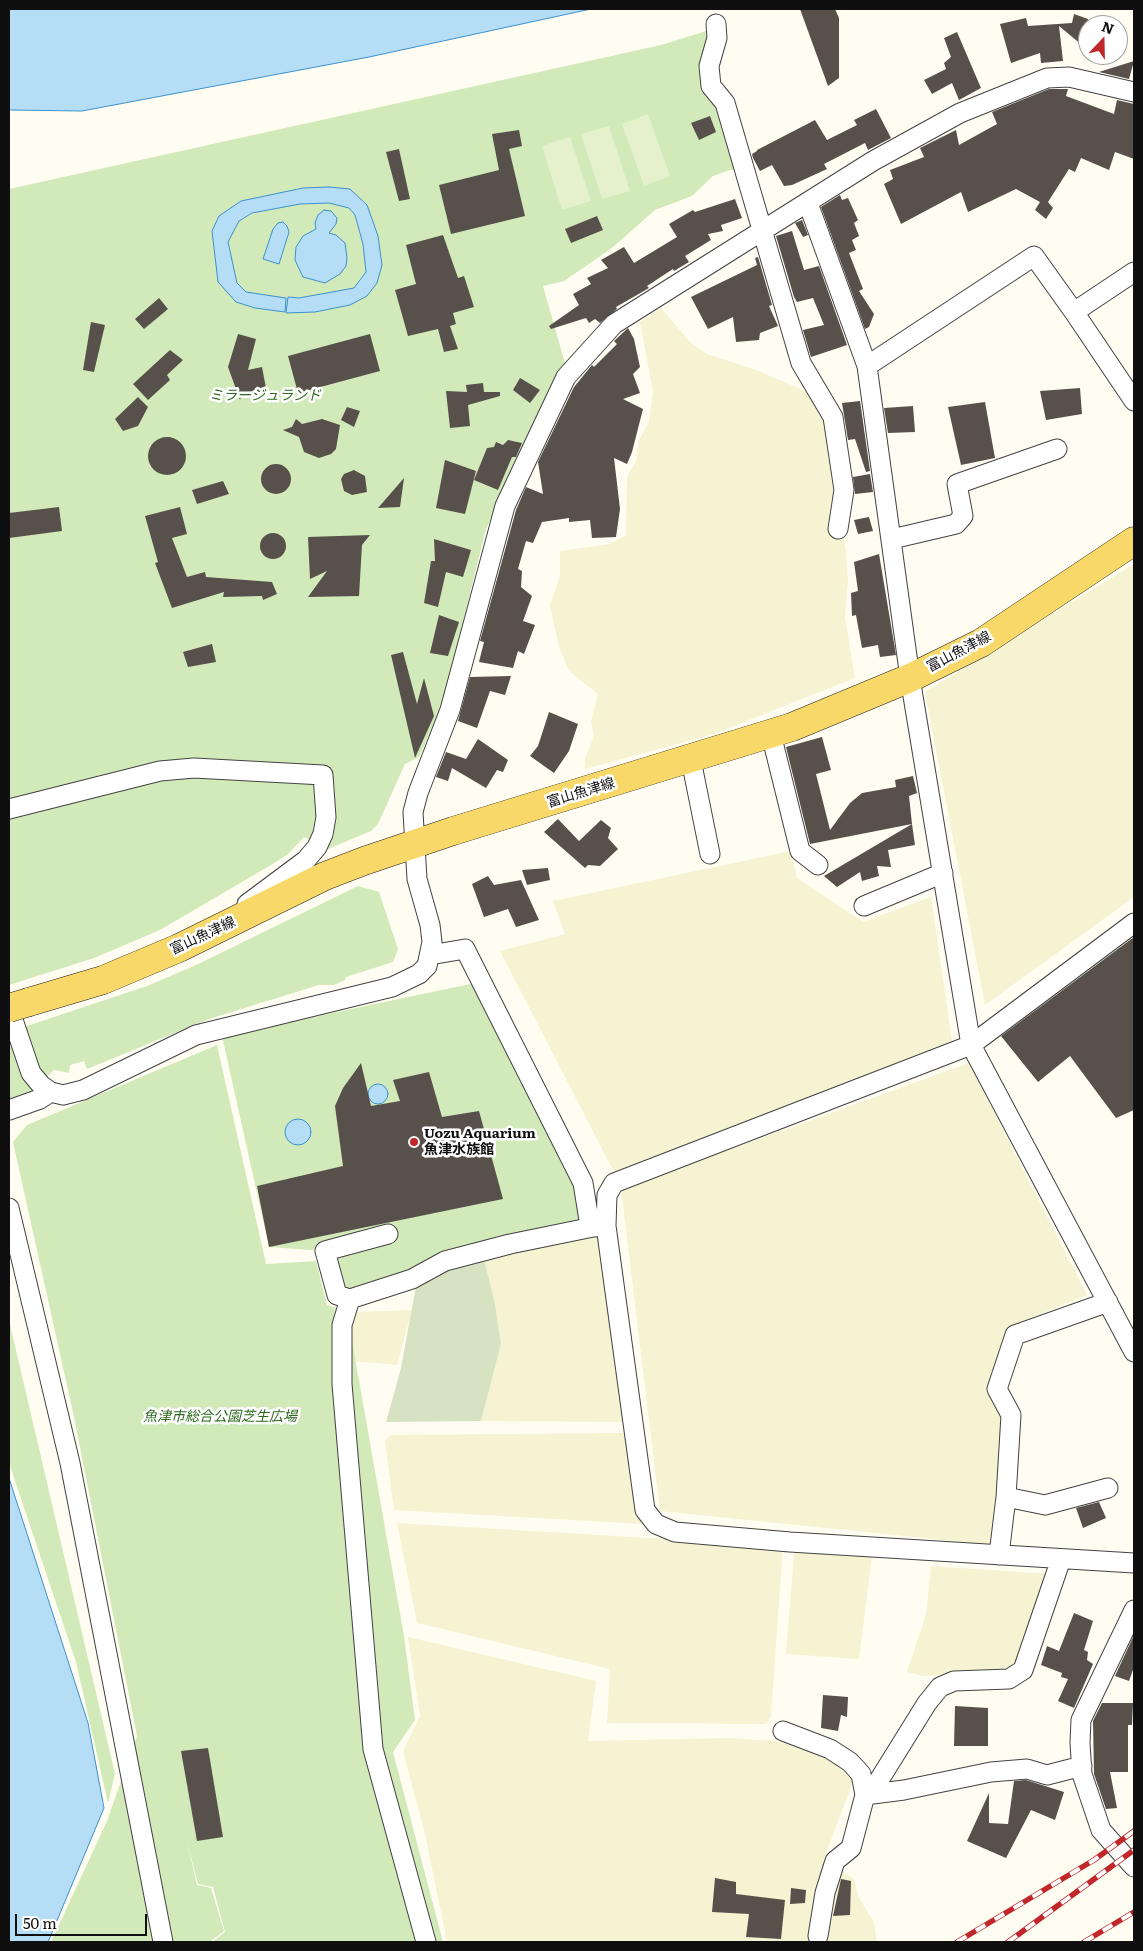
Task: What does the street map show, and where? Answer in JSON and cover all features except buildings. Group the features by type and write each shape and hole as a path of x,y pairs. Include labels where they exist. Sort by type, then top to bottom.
{"main road":[{"name":"富山魚津線","path":"15,1006 103,980 191,942 325,876 415,844 771,734 910,678 981,643 1134,541"}],"street":[{"path":"716,24 717,38 709,66 711,86 725,102 801,364 833,416 844,490 838,529"},
{"path":"15,1006 31,1073 40,1085 51,1092 63,1095 83,1090 196,1035 392,987 419,974 427,966 432,942 430,925 417,879 413,812 418,793 450,710 505,506 566,377 614,324 873,161 960,113 1047,78 1069,77 1134,92"},
{"path":"808,203 867,366 910,678 971,1045 1134,1352"},
{"path":"867,366 1034,256 1134,401"},
{"path":"1074,312 1134,272"},
{"path":"892,539 956,524 962,516 957,484 1057,449"},
{"path":"771,734 800,851 818,865"},
{"path":"691,760 710,854"},
{"path":"9,809 168,770 194,768 323,775 326,817 323,834 317,847 306,860 265,891 191,942"},
{"path":"864,906 943,873"},
{"path":"583,1182 614,1183 971,1045 1134,923"},
{"path":"430,955 465,949 583,1182 589,1220 600,1227"},
{"path":"9,1110 40,1099 51,1092"},
{"path":"614,1183 607,1195 600,1227 645,1510 656,1524 675,1532 1134,1563"},
{"path":"9,1208 70,1463 164,1942"},
{"path":"388,1234 324,1250 337,1295 350,1299 412,1279 445,1261 510,1244 600,1227"},
{"path":"350,1299 342,1325 342,1384 373,1749 426,1942"},
{"path":"999,1555 1006,1497 1011,1415 997,1389 1015,1335 1108,1302"},
{"path":"1006,1497 1045,1505 1108,1488"},
{"path":"865,1795 876,1785 926,1703 940,1687 954,1680 1009,1679 1022,1670 1060,1559"},
{"path":"1134,1610 1081,1720 1082,1766 1101,1830 1134,1868"},
{"path":"783,1731 830,1749 850,1762 861,1774 865,1795 851,1848 835,1861 825,1892 818,1936"},
{"path":"865,1795 904,1790 991,1772 1027,1770 1047,1775 1082,1766"}],"shaded area":[{"path":"661,308 690,342 707,354 756,370 810,393 828,428 846,553 848,581 845,617 855,678 711,735 585,769 585,759 594,736 591,721 598,694 569,671 559,647 550,605 560,576 560,551 610,544 626,535 627,477 637,459 638,442 649,422 653,391 640,322"},
{"path":"1134,564 1134,897 985,1005 925,692"},
{"path":"791,851 797,878 863,922 931,897 952,1041 615,1174 500,951 565,934 553,901"},
{"path":"969,1063 1087,1295 1009,1327 990,1393 1004,1417 992,1545 660,1511 621,1189"},
{"path":"598,1234 628,1422 481,1421 501,1344 495,1304 483,1257"},
{"path":"412,1310 397,1365 352,1361 348,1335 352,1312"},
{"path":"630,1433 644,1524 394,1510 385,1441 390,1435"},
{"path":"397,1523 783,1546 771,1717 766,1724 607,1723 610,1669 417,1623"},
{"path":"802,1548 872,1556 859,1659 786,1654 794,1554"},
{"path":"931,1566 1050,1574 1017,1663 1004,1672 923,1676 907,1672 926,1615"},
{"path":"408,1637 596,1681 588,1741 729,1738 801,1743 847,1767 853,1782 823,1861 853,1878 859,1898 874,1922 877,1942 447,1942 425,1834 403,1751 420,1716"}],"green space":[{"name":"ミラージュランド","path":"706,31 710,34 713,95 740,170 730,170 713,176 692,196 655,210 612,248 564,281 543,286 566,367 543,405 486,529 441,709 419,757 405,764 378,824 371,831 328,849 304,837 287,855 160,930 94,958 9,985 9,189 661,45"},
{"path":"648,114 670,176 644,186 622,124"},
{"path":"609,126 630,191 602,199 581,134"},
{"path":"570,137 591,201 562,210 542,146"},
{"path":"358,886 379,892 398,949 393,962 346,977 345,980 334,985 319,985 209,1019 87,1069 84,1061 70,1065 69,1073 54,1070 24,1098 9,1103 9,1032 147,986 196,965"},
{"path":"475,983 593,1227 350,1299 324,1251 269,1247 222,1036"},
{"name":"魚津市総合公園芝生広場","path":"217,1045 266,1264 316,1261 327,1305 347,1312 404,1636 415,1720 393,1752 443,1942 212,1942 225,1932 213,1887 198,1884 187,1842 197,1885 211,1888 224,1931 210,1942 51,1942 107,1821 137,1736 74,1417 13,1142 27,1125"},
{"path":"483,1255 495,1304 501,1344 481,1421 386,1422 401,1368 416,1286 446,1267"},
{"path":"9,1320 115,1774 108,1803 76,1662 9,1463"}],"water":[{"path":"9,9 591,9 369,57 82,111 9,110"},
{"path":"329,187 350,189 367,205 378,236 382,265 377,283 367,296 350,305 315,312 286,313 288,297 299,298 354,288 366,272 363,244 355,215 349,208 329,203 300,204 252,213 239,221 228,242 237,283 246,292 286,298 285,312 255,308 236,302 218,282 212,231 219,216 241,201 303,188"},
{"path":"324,210 331,211 337,218 336,224 329,233 336,235 345,243 347,258 346,266 340,274 325,283 303,277 295,260 296,247 303,236 316,229 315,223 318,215"},
{"path":"283,222 289,232 279,264 263,259 273,229 278,223"},
{"path":"378,1084 385,1087 388,1094 385,1101 378,1104 371,1101 368,1094 371,1087"},
{"path":"298,1119 307,1123 311,1132 307,1141 298,1145 289,1141 285,1132 289,1123"},
{"path":"9,1478 88,1723 104,1808 48,1942 9,1942"}],"railway":[{"path":"957,1942 1094,1860 1134,1831"},
{"path":"1008,1942 1134,1850"},
{"path":"1084,1942 1134,1912"}],"place":[{"name":"Uozu Aquarium 魚津水族館","path":"414,1142"}]}
